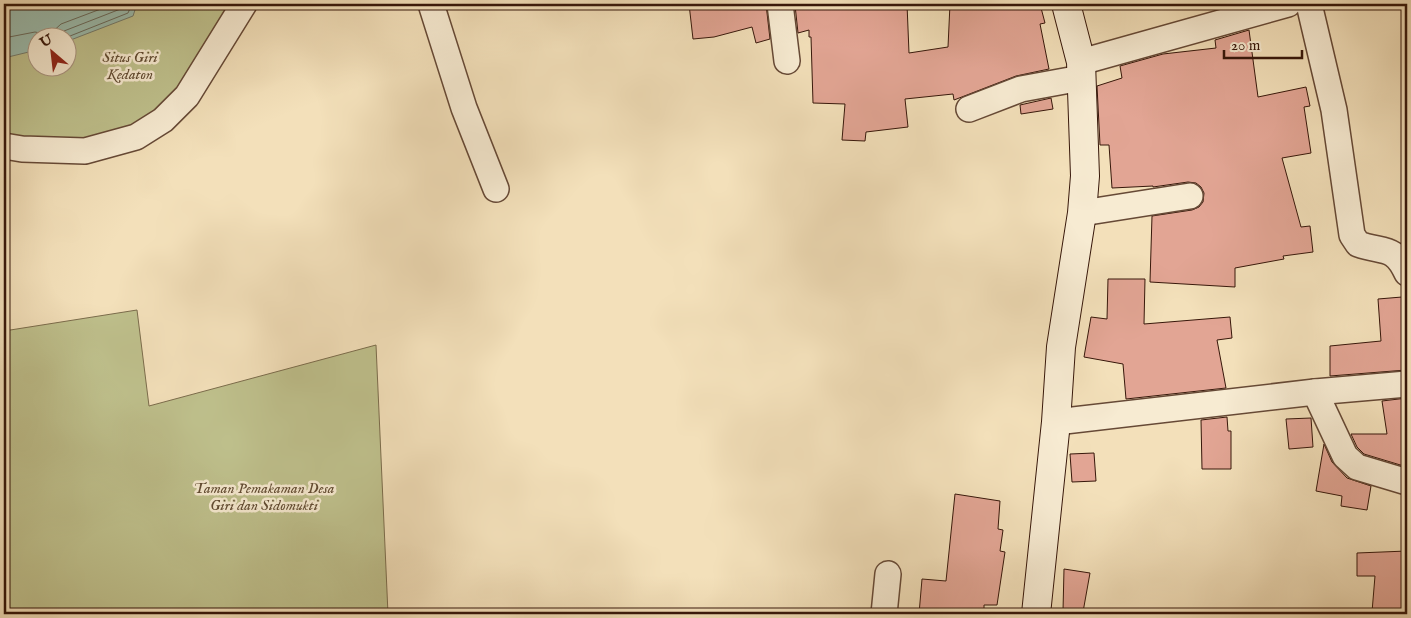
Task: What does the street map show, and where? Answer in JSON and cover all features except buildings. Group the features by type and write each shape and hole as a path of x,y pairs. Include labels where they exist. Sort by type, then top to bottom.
{"street":[{"path":"4,146 22,149 85,151 136,136 163,120 187,96 244,4"},
{"path":"431,4 464,108 496,189"},
{"path":"780,4 787,61"},
{"path":"1036,614 1056,422 1061,347 1082,213 1085,176 1081,70 1066,4"},
{"path":"969,109 1081,70 1288,4"},
{"path":"1309,4 1334,110 1352,236 1358,244 1394,254 1401,260 1407,273"},
{"path":"1082,213 1190,196"},
{"path":"1056,422 1315,392 1407,384"},
{"path":"1315,392 1345,456 1357,467 1407,482"},
{"path":"884,614 888,574"}],"green space":[{"name":"Situs Giri Kedaton","path":"4,4 244,4 187,96 136,137 4,145"},
{"name":"Taman Pemakaman Desa Giri dan Sidomukti","path":"137,310 149,406 376,345 388,614 4,614 4,331"}],"water":[{"path":"4,4 137,4 133,16 78,37 78,28 28,28 28,52 4,58"}]}
